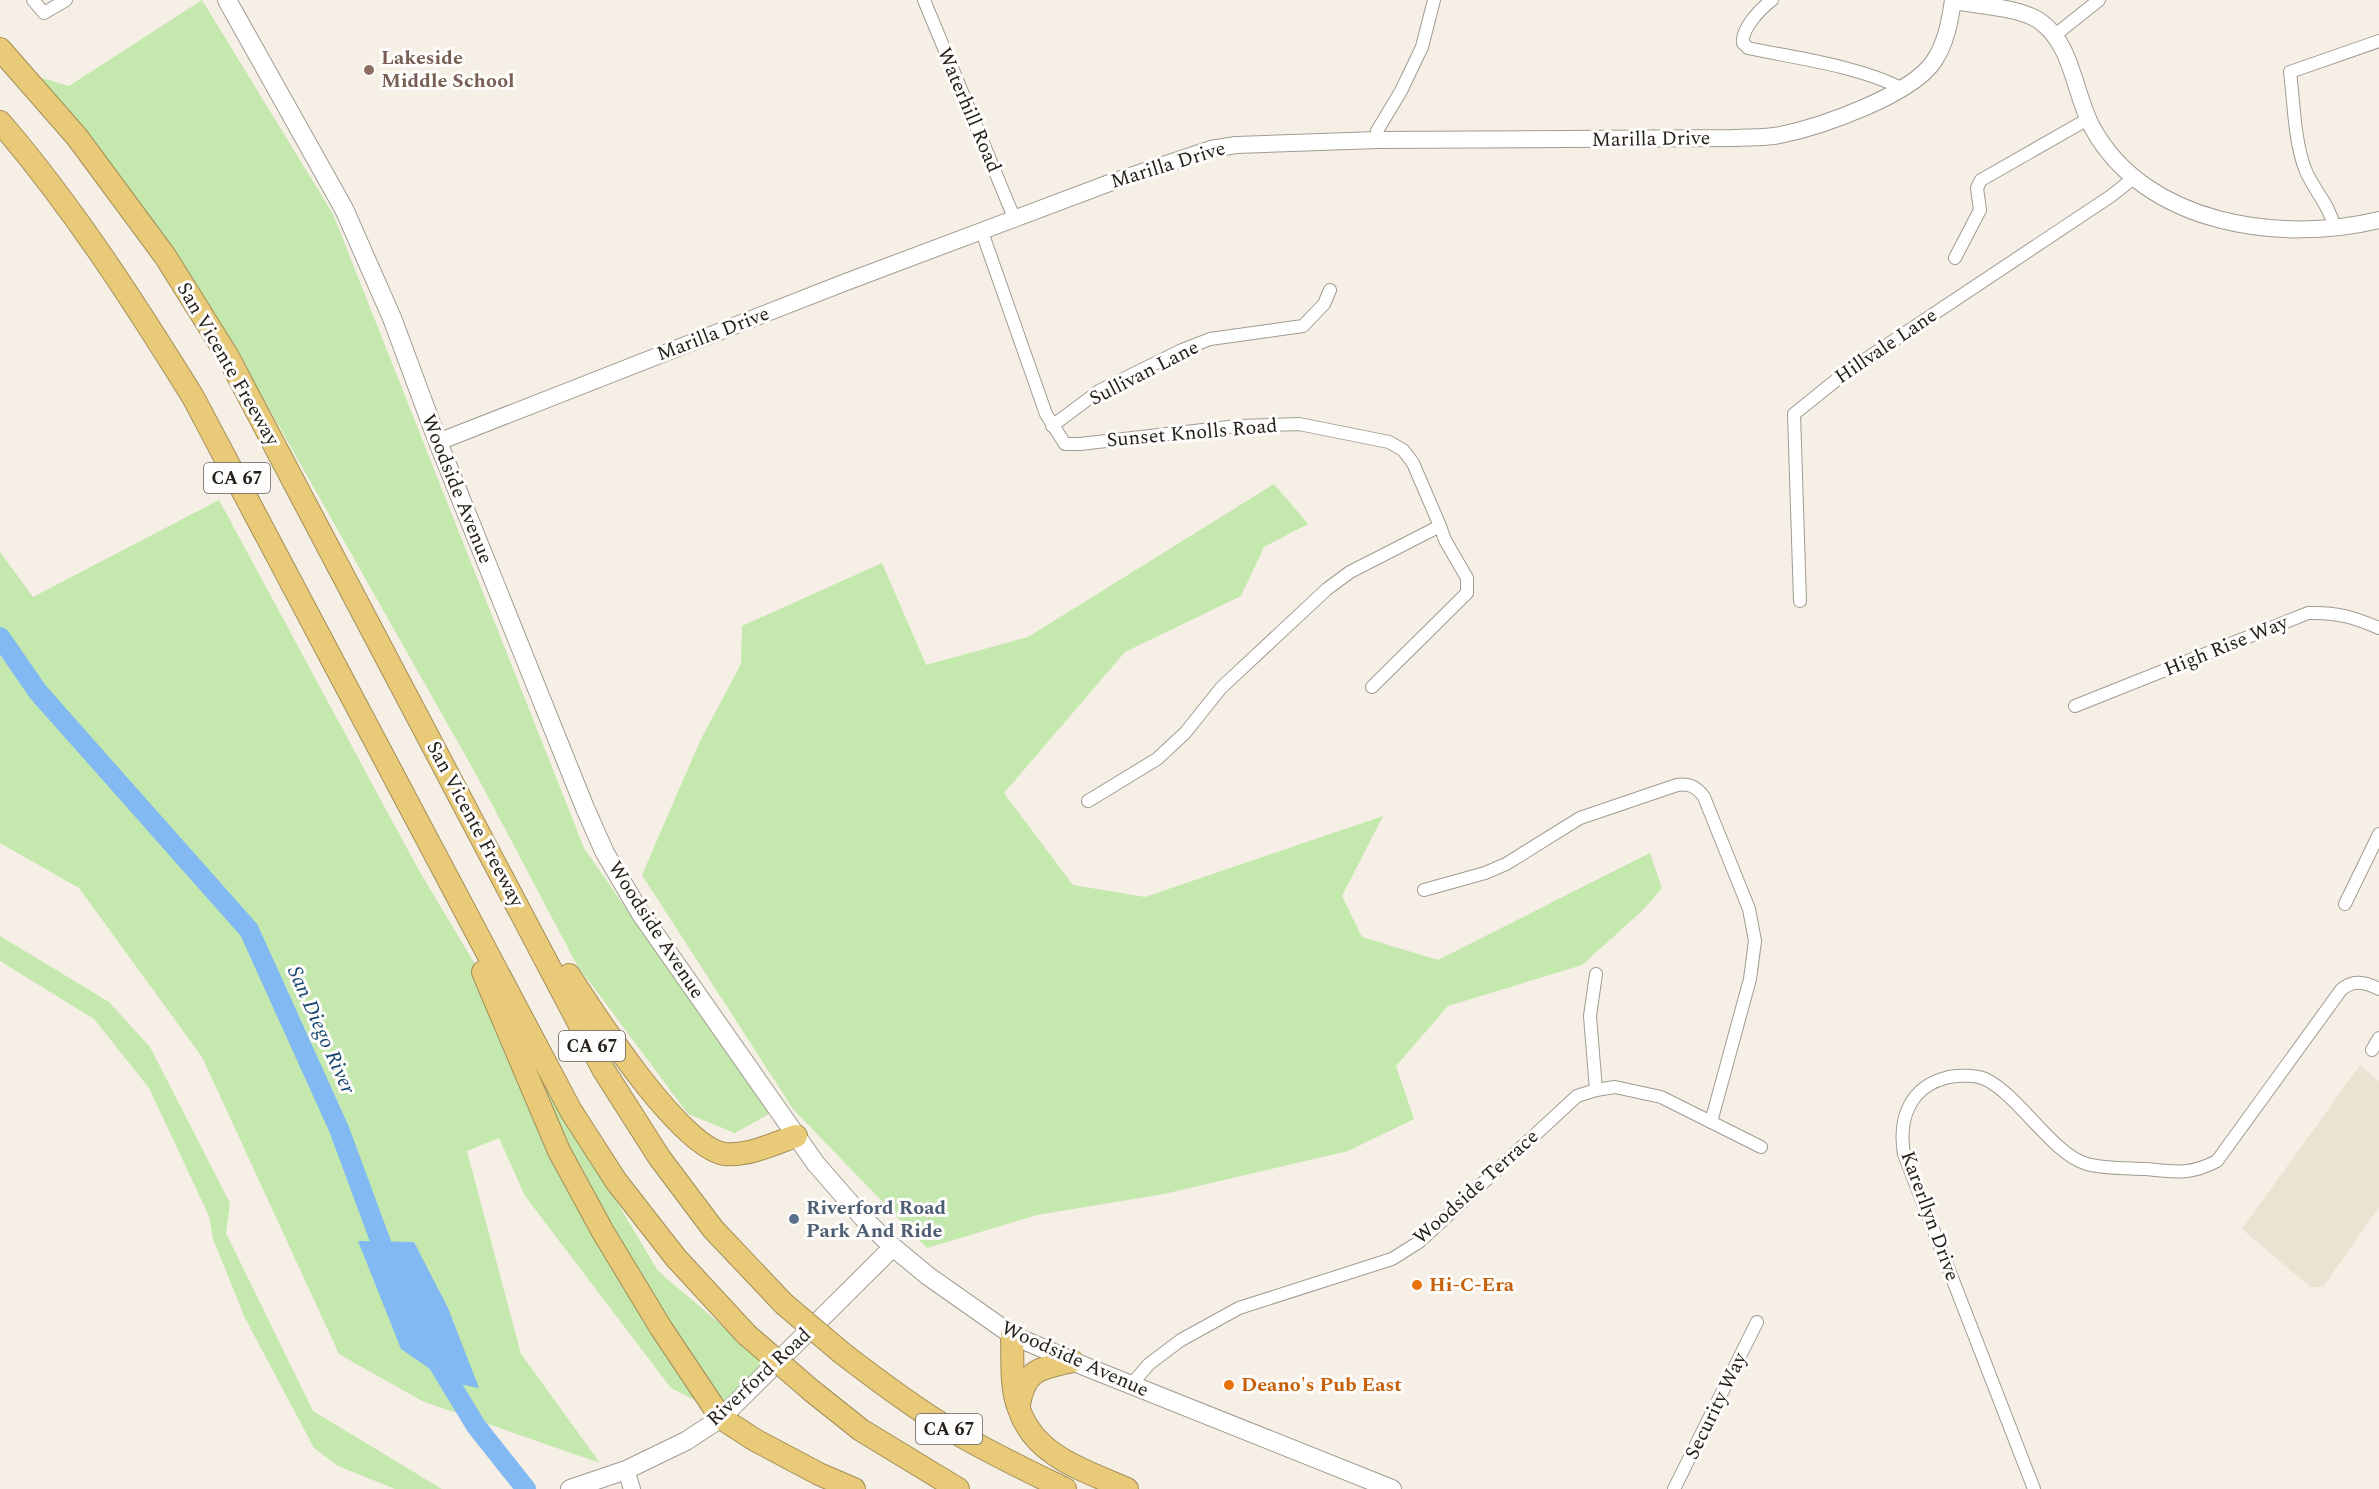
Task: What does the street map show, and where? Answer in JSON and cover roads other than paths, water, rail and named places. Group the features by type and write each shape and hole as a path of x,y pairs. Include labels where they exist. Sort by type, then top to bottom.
{"highway":[{"name":"San Vicente Freeway","path":"0,49 77,137 165,256 227,355 603,1069 659,1157 713,1229 784,1304 842,1353 892,1391 949,1429 991,1453 1065,1489"},
{"name":"CA 67","path":"0,122 31,158 126,290 193,397 571,1111 610,1171 676,1258 747,1335 861,1430 958,1489"},
{"path":"441,760 559,959 604,1029 642,1081 684,1128 706,1146 722,1154 743,1154 796,1136"},
{"path":"436,857 559,1151 603,1232 649,1309 721,1418 755,1440 819,1474 854,1489"},
{"path":"1012,1335 1014,1388 1018,1408 1026,1425 1042,1446 1064,1462 1128,1489"},
{"path":"1018,1408 1023,1386 1034,1372 1072,1361"}],"main road":[{"name":"Woodside Avenue","path":"227,0 344,209 392,318 438,442 585,808 605,852 640,914 816,1164 864,1220 893,1247 928,1276 1012,1335 1392,1489"},
{"name":"Riverford Road","path":"570,1489 626,1470 686,1441 721,1418 893,1247"}],"street":[{"path":"33,0 44,13 66,0"},
{"name":"Waterhill Road","path":"924,0 1015,220"},
{"path":"1377,140 1377,131 1422,47 1434,0"},
{"path":"1772,0 1744,32 1743,43 1748,48 1829,65 1887,81 1901,88"},
{"path":"2055,35 2099,0"},
{"path":"1953,1 2022,12 2039,20 2055,35 2067,57 2088,119 2109,151 2135,177 2154,191 2185,207 2225,222 2288,230 2379,220"},
{"name":"Marilla Drive","path":"438,442 846,282 1112,182 1211,149 1236,145 1377,140 1473,141 1777,136 1834,120 1901,88 1934,62 1945,38 1953,1"},
{"path":"2334,226 2329,209 2310,180 2302,161 2290,72 2379,41"},
{"path":"1955,258 1980,210 1977,188 1981,180 2088,119"},
{"name":"Hillvale Lane","path":"1800,601 1794,414 1845,373 2111,196 2135,177"},
{"name":"Sunset Knolls Road","path":"982,232 1052,426 1065,444 1238,426 1299,424 1389,442 1403,450 1413,463 1440,526"},
{"name":"Sullivan Lane","path":"1052,426 1099,392 1182,350 1210,339 1303,326 1324,304 1330,290"},
{"path":"1088,801 1157,759 1185,733 1221,688 1327,589 1350,572 1440,526 1445,540 1467,578 1467,594 1372,687"},
{"name":"High Rise Way","path":"2075,706 2308,613 2331,612 2358,619 2379,628"},
{"path":"1424,890 1485,873 1506,864 1580,818 1677,785 1687,785 1697,789 1704,797 1749,909 1755,940 1750,979 1711,1122"},
{"path":"2345,904 2379,834"},
{"path":"1596,974 1590,1016 1596,1090"},
{"name":"Karerllyn Drive","path":"2034,1489 1904,1154 1901,1135 1904,1116 1914,1098 1928,1085 1942,1079 1959,1075 1985,1079 2069,1156 2087,1164 2182,1172 2199,1170 2217,1161 2341,990 2348,984 2365,982 2379,989"},
{"path":"2372,1050 2379,1038"},
{"name":"Woodside Terrace","path":"1131,1385 1149,1364 1181,1340 1239,1308 1392,1259 1417,1244 1577,1096 1615,1087 1661,1097 1761,1147"},
{"name":"Security Way","path":"1674,1489 1757,1322"},
{"path":"626,1470 632,1489"}],"water":[{"path":"358,1241 414,1242 448,1308 479,1388 449,1382 401,1349"}],"waterway":[{"name":"San Diego River","path":"0,637 38,692 249,930 339,1129 390,1267"},
{"name":"San Diego River","path":"436,1360 476,1426 526,1489"}],"place":[{"name":"Lakeside Middle School","path":"369,70"},
{"name":"Riverford Road Park And Ride","path":"794,1219"},
{"name":"Hi-C-Era","path":"1417,1285"},
{"name":"Deano's Pub East","path":"1229,1385"}]}
